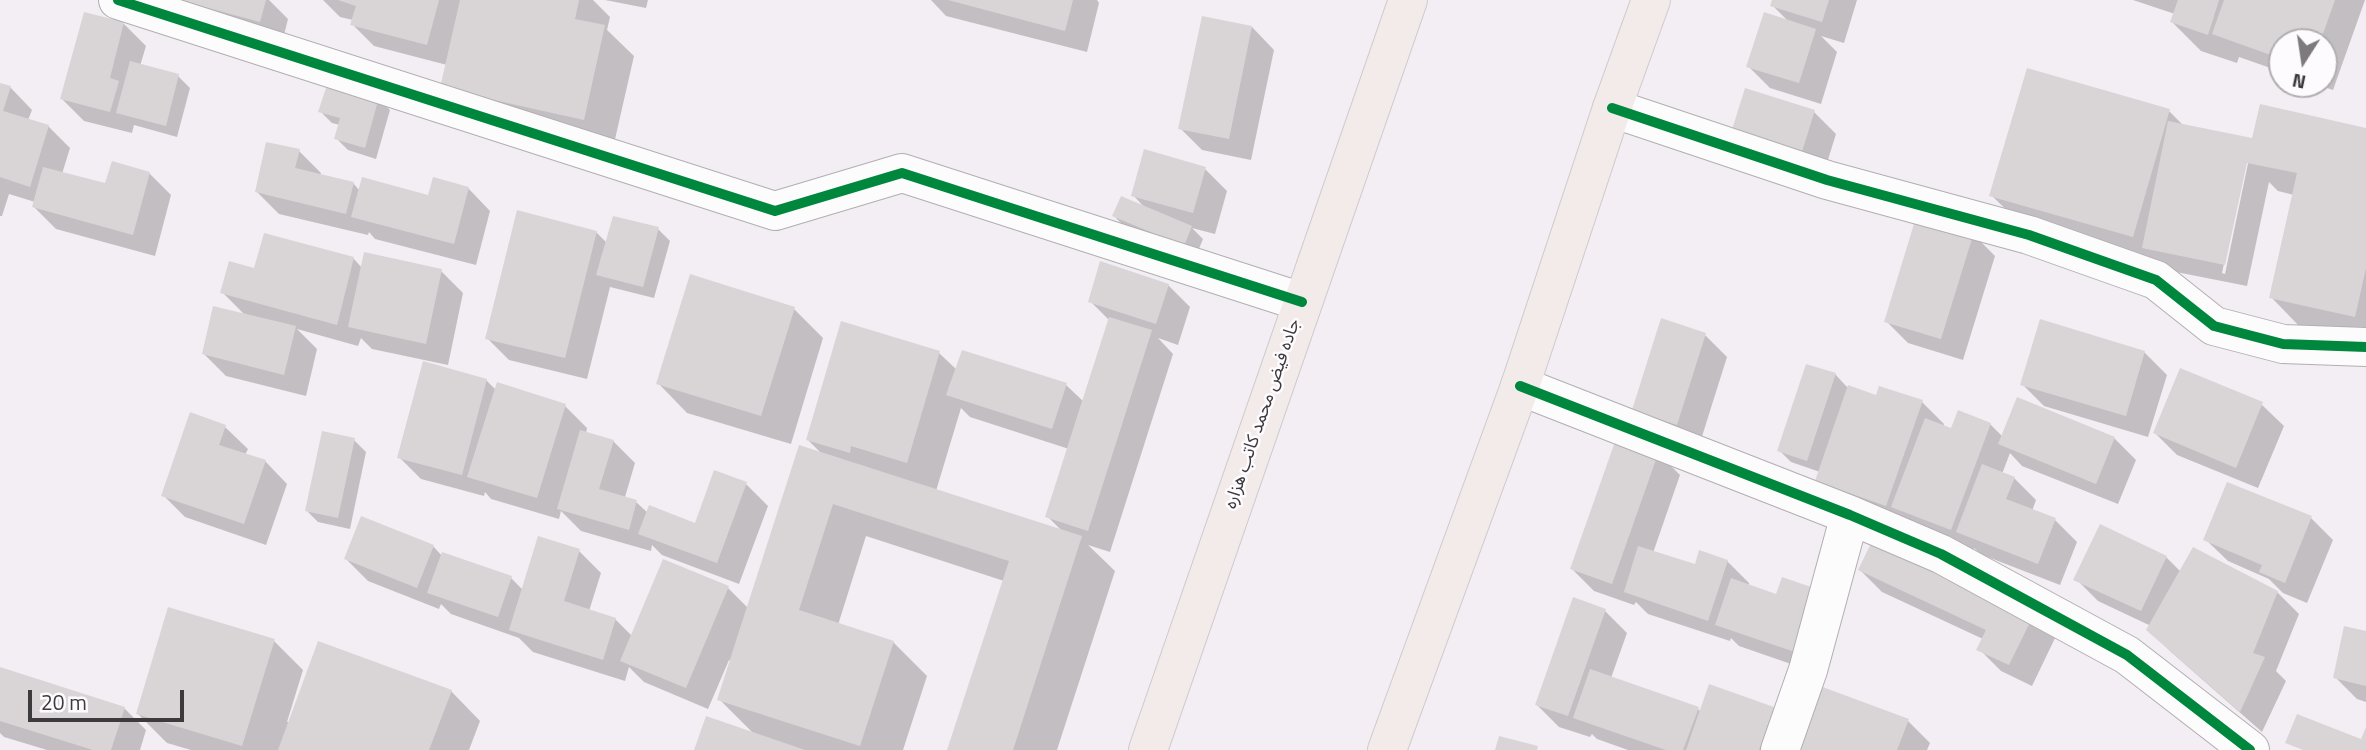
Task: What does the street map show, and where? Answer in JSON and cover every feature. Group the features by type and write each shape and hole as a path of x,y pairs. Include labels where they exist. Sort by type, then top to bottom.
{"main road":[{"name":"جاده فیض محمد کاتب هزاره","path":"1147,750 1408,0"},
{"path":"1387,750 1520,386 1612,108 1651,0"}],"street":[{"path":"118,0 775,211 902,173 1302,302"},
{"path":"1612,108 1827,180 2029,235 2156,280 2214,326 2283,344 2366,347"},
{"path":"1520,386 1850,514 1941,554 2127,655 2250,750"},
{"path":"1780,750 1808,670 1850,514"}],"building":[{"path":"179,0 266,0 260,22"},
{"path":"338,0 439,0 427,45 350,25 356,6"},
{"path":"460,0 579,0 575,19 605,25 584,120 440,88"},
{"path":"948,0 1073,0 1065,31"},
{"path":"1772,0 1829,0 1822,22 1770,6"},
{"path":"2178,0 2219,0 2208,35 2170,22"},
{"path":"2224,0 2335,0 2325,28 2268,28 2268,54 2212,34"},
{"path":"84,12 124,22 110,78 119,81 110,112 60,99"},
{"path":"1764,12 1816,29 1799,83 1746,67"},
{"path":"1202,16 1252,26 1229,139 1178,129"},
{"path":"130,61 179,74 166,126 116,113"},
{"path":"2027,68 2170,109 2133,237 1989,196"},
{"path":"328,82 379,97 365,148 334,139 340,118 318,112"},
{"path":"0,83 11,86 3,111 49,125 30,187 0,177"},
{"path":"1745,88 1815,110 1800,158 1730,136"},
{"path":"2260,104 2366,128 2366,268 2355,317 2269,298 2297,173 2247,163 2225,265 2142,248 2168,121 2252,138"},
{"path":"266,142 300,149 295,168 354,182 346,214 255,192"},
{"path":"1144,149 1206,167 1193,213 1131,196"},
{"path":"112,161 150,172 133,235 32,207 43,167 105,183"},
{"path":"362,177 428,195 433,177 469,187 454,244 351,217"},
{"path":"1121,196 1192,226 1184,246 1112,216"},
{"path":"517,210 597,231 565,358 485,339"},
{"path":"1917,214 1974,232 1941,339 1884,322"},
{"path":"613,216 659,227 643,287 596,275"},
{"path":"264,233 354,257 337,325 220,293 229,261 254,268"},
{"path":"364,252 442,269 426,344 348,327"},
{"path":"1100,261 1169,284 1156,324 1088,302"},
{"path":"690,274 795,307 761,416 656,384"},
{"path":"213,306 296,326 284,375 202,354"},
{"path":"1109,317 1152,330 1088,531 1045,517"},
{"path":"1661,318 1706,333 1677,425 1632,410"},
{"path":"2040,319 2145,351 2126,416 2020,385"},
{"path":"841,321 940,351 907,463 851,446 850,453 806,440"},
{"path":"962,350 1067,383 1052,429 946,395"},
{"path":"423,361 487,379 462,475 397,458"},
{"path":"1806,364 1836,373 1807,461 1777,451"},
{"path":"2180,368 2263,402 2236,468 2153,433"},
{"path":"497,382 566,404 537,498 467,477"},
{"path":"1848,385 1876,395 1879,386 1923,400 1886,506 1815,481"},
{"path":"2017,397 2115,437 2096,484 1998,444"},
{"path":"1958,410 1991,423 1951,530 1891,507 1925,418 1951,428"},
{"path":"190,412 226,425 219,445 266,460 244,524 161,496"},
{"path":"580,430 614,440 599,489 637,500 629,530 557,509"},
{"path":"322,431 355,438 338,518 305,511"},
{"path":"1617,436 1659,451 1612,584 1570,569"},
{"path":"799,445 1082,536 1013,750 947,750 1009,561 833,504 799,610 894,641 860,746 717,700"},
{"path":"1982,464 2015,477 2006,499 2056,518 2038,564 1956,532"},
{"path":"714,470 747,482 717,563 638,534 649,505 695,523"},
{"path":"2227,482 2312,516 2285,583 2259,572 2262,565 2203,540"},
{"path":"361,516 434,545 417,588 344,559"},
{"path":"2100,524 2167,556 2141,611 2073,580"},
{"path":"1875,535 2036,610 2009,665 1976,650 1986,630 1858,570"},
{"path":"538,536 580,549 564,601 616,618 603,660 509,630"},
{"path":"1638,546 1695,564 1699,550 1728,560 1708,621 1624,592"},
{"path":"2193,547 2278,591 2253,653 2265,657 2240,712 2146,630"},
{"path":"442,552 512,576 498,617 427,593"},
{"path":"663,559 729,586 686,688 620,661"},
{"path":"1782,577 1817,589 1795,652 1715,625 1731,578 1776,594"},
{"path":"1573,597 1606,609 1568,716 1535,705"},
{"path":"168,607 275,639 242,746 136,714"},
{"path":"2344,626 2366,631 2366,686 2333,678"},
{"path":"318,641 452,690 429,750 278,750"},
{"path":"0,667 125,707 111,750 93,750 0,721"},
{"path":"1590,669 1699,707 1683,750 1666,750 1573,718"},
{"path":"1709,684 1774,707 1759,750 1686,750"},
{"path":"1820,686 1909,719 1897,750 1796,750"},
{"path":"2297,714 2361,739 2366,727 2366,750 2303,750 2285,743"},
{"path":"706,716 805,750 694,750"},
{"path":"1499,736 1538,746 1537,750 1495,750"}],"cycle path":[{"path":"118,0 775,211 902,173 1302,302"},
{"path":"1612,108 1827,180 2029,235 2156,280 2214,326 2283,344 2366,347"},
{"path":"1520,386 1850,515 1941,554 2127,655 2250,750"}]}
